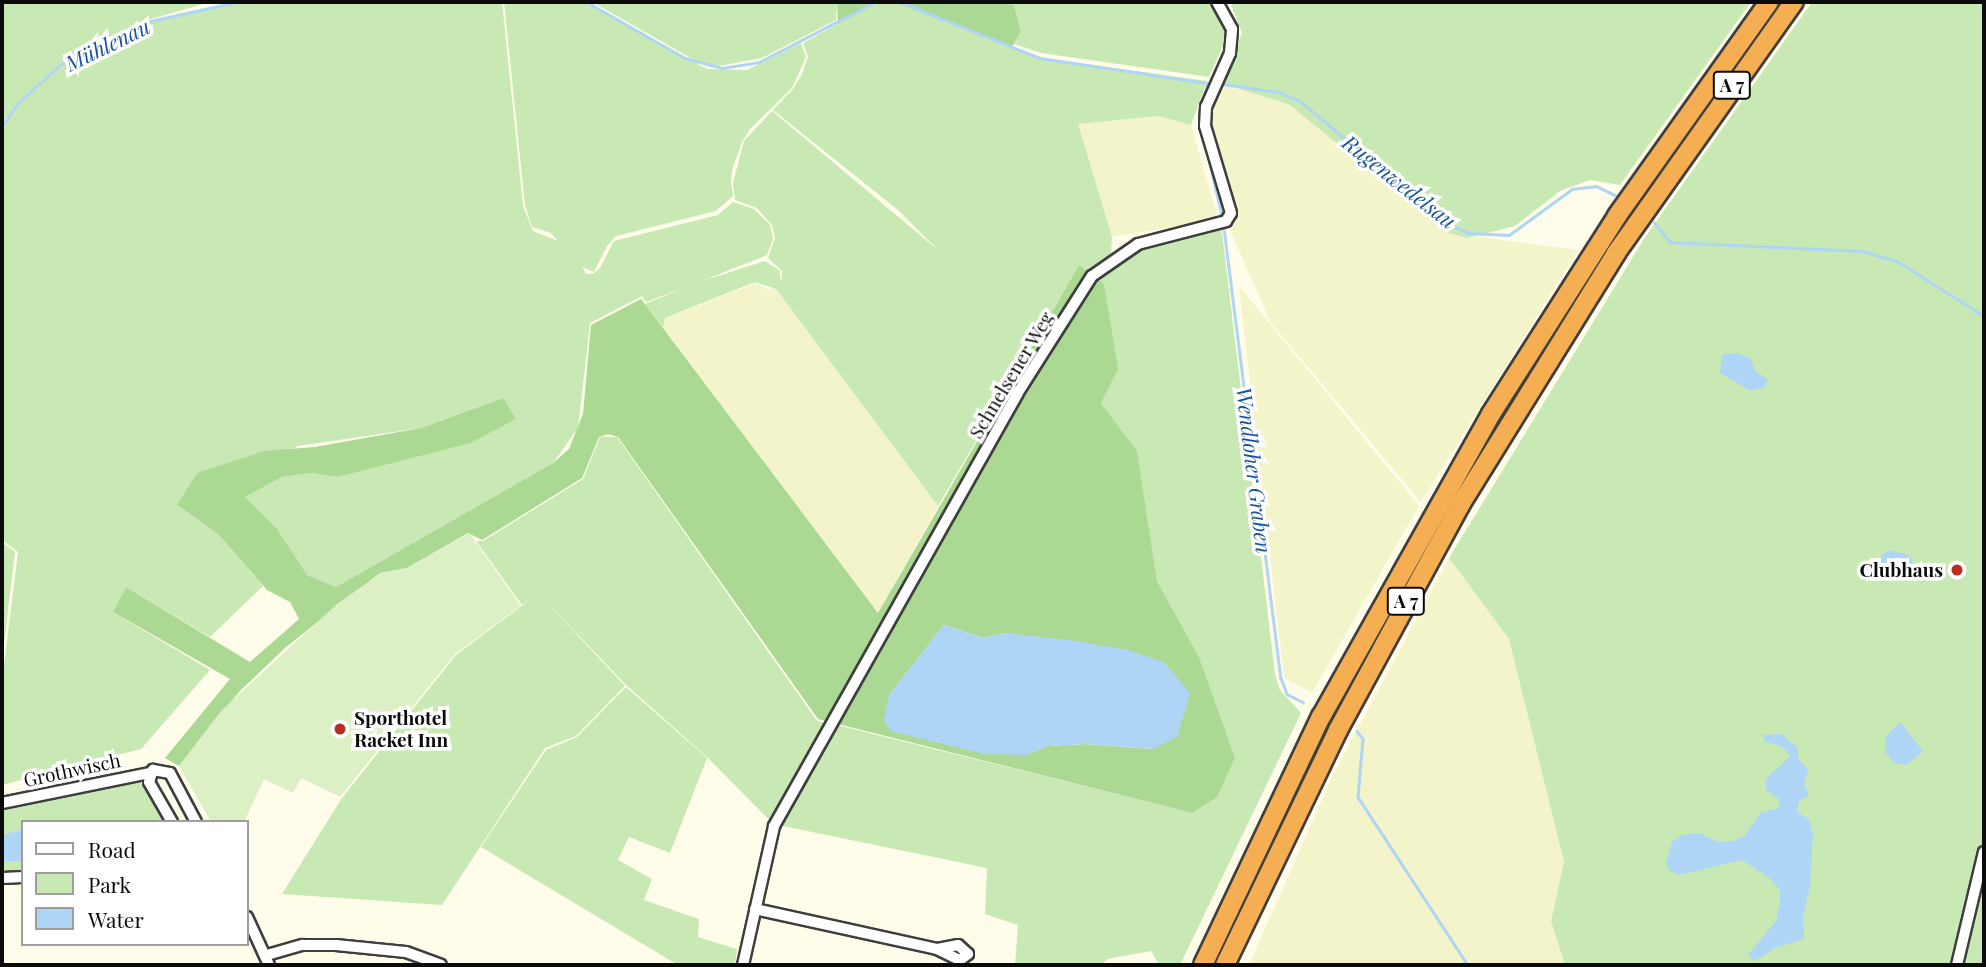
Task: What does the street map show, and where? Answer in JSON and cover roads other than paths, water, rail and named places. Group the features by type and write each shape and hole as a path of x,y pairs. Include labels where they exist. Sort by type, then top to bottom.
{"highway":[{"name":"A 7","path":"1203,965 1321,717 1491,414 1617,216 1769,2"},
{"name":"A 7","path":"1224,965 1338,730 1460,505 1616,253 1794,2"}],"street":[{"name":"Schnelsener Weg","path":"743,965 774,826 1017,394 1092,276 1138,244 1226,221 1231,213 1205,125 1206,107 1230,54 1232,29 1217,2"},
{"path":"171,820 149,782 149,773 161,769 170,773 195,820"},
{"name":"Grothwisch","path":"2,803 149,773"},
{"path":"1957,965 1984,852"},
{"path":"2,878 21,877"},
{"path":"755,909 937,950"},
{"path":"248,919 268,960 303,945 336,945 405,951 441,965"}],"water":[{"path":"1738,353 1751,359 1755,371 1768,380 1765,387 1751,391 1720,373 1722,355"},
{"path":"1888,550 1909,555 1913,561 1909,568 1886,575 1880,573 1876,561"},
{"path":"944,625 984,638 1005,633 1077,641 1128,650 1164,662 1190,693 1177,737 1152,749 1086,744 1048,746 1026,755 984,754 891,731 884,720 889,695"},
{"path":"1900,722 1923,751 1907,765 1894,763 1885,752 1886,736"},
{"path":"1781,734 1798,748 1798,759 1808,769 1804,783 1809,796 1799,801 1797,812 1809,819 1813,834 1810,887 1803,916 1804,939 1776,947 1755,961 1748,955 1776,921 1780,890 1768,877 1742,860 1679,875 1669,871 1666,863 1672,842 1681,835 1700,833 1717,842 1733,841 1745,835 1761,812 1779,808 1779,799 1766,790 1766,779 1790,756 1783,747 1764,741 1763,735"},
{"path":"21,830 21,861 2,861 2,835"}],"waterway":[{"name":"Mühlenau","path":"2,126 18,103 68,58 146,22 236,2"},
{"name":"Rugenwedelsau","path":"587,2 685,58 722,68 759,62 875,2"},
{"name":"Rugenwedelsau","path":"900,2 1040,58 1208,83 1204,99"},
{"name":"Rugenwedelsau","path":"1223,84 1279,92 1300,101 1445,222 1469,233 1509,235 1572,189 1596,186 1615,195"},
{"name":"Wendloher Graben","path":"1202,130 1222,215"},
{"name":"Rugenwedelsau","path":"1654,222 1670,242 1862,251 1897,261 1984,316"},
{"name":"Wendloher Graben","path":"1224,228 1281,678 1287,694 1303,702"},
{"name":"Wendloher Graben","path":"1357,731 1363,739 1358,797 1468,965"}],"place":[{"name":"Clubhaus","path":"1957,570"},
{"name":"Sporthotel Racket Inn","path":"340,729"}]}
